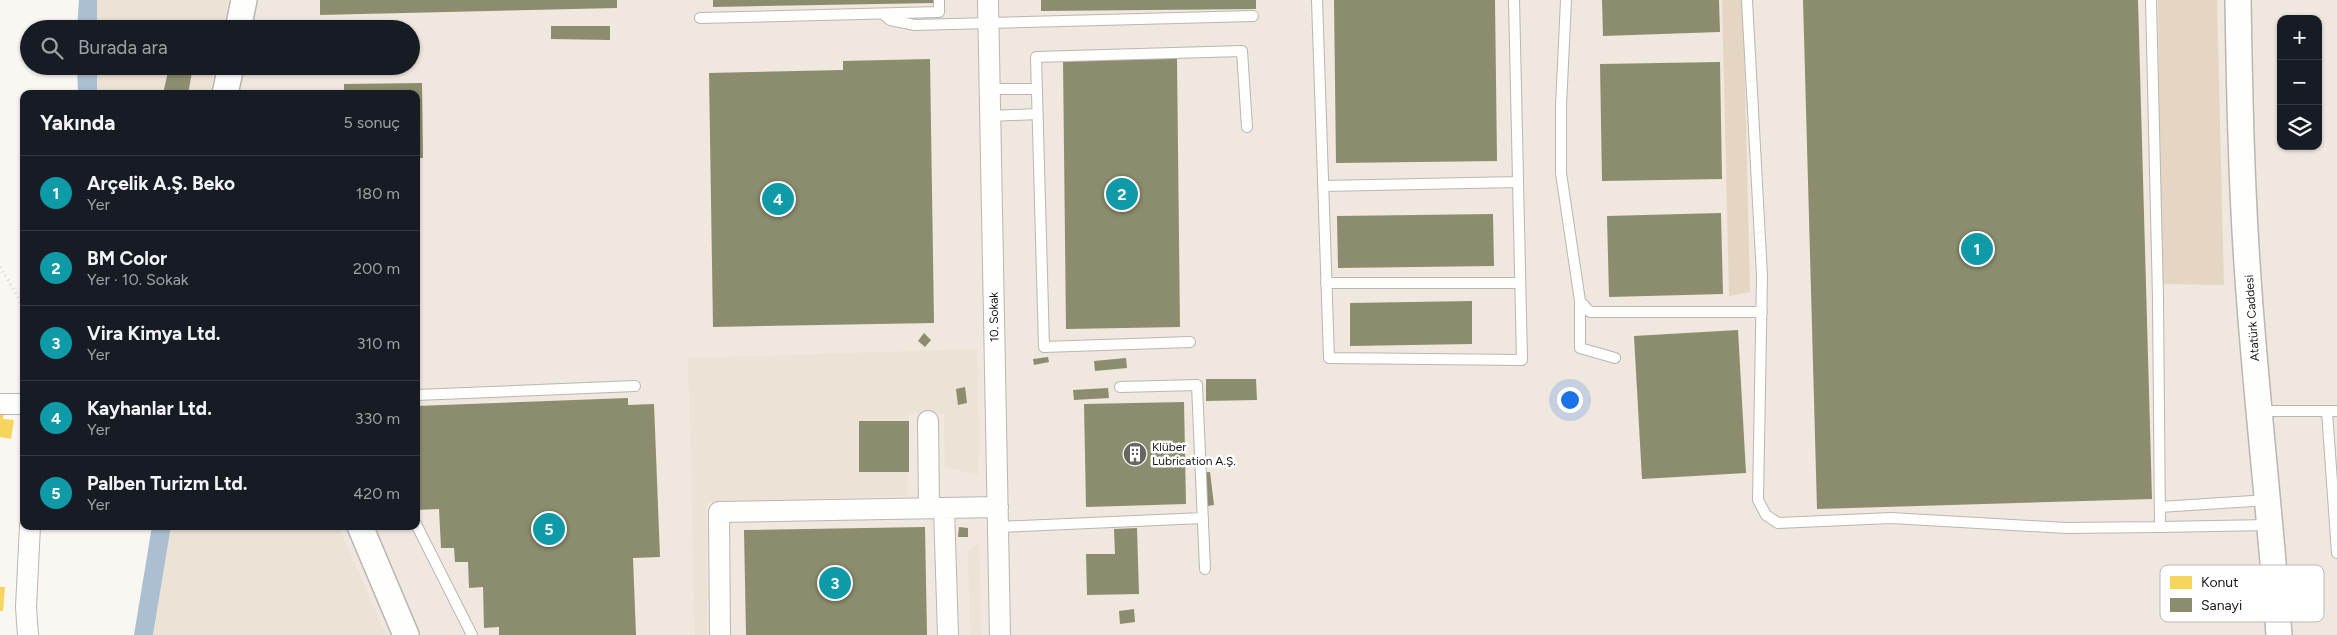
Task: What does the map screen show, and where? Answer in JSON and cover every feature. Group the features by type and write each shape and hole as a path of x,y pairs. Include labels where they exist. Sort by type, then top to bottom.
{"street":[{"path":"240,20 244,0"},
{"name":"10. Sokak","path":"988,0 1000,635"},
{"name":"Atatürk Caddesi","path":"2238,0 2243,190 2258,412 2269,500 2274,565"},
{"path":"226,90 229,75"},
{"path":"0,404 20,404"},
{"path":"928,421 948,635"},
{"path":"720,635 719,512 998,507"},
{"path":"28,635 26,607 30,530"},
{"path":"362,530 406,635"},
{"name":"Atatürk Caddesi","path":"2278,622 2279,635"}],"lane":[{"path":"700,18 939,12 939,0"},
{"path":"1317,0 1329,358 1522,360 1514,0"},
{"path":"1566,0 1561,106 1561,173 1580,301 1580,348 1614,358"},
{"path":"1747,0 1762,276 1758,500 1766,515 1778,522 1891,518 2066,528 2271,525"},
{"path":"2151,0 2160,527"},
{"path":"883,14 890,20 915,25 1252,16"},
{"path":"1190,342 1044,347 1036,57 1242,51 1247,128"},
{"path":"990,89 1037,89"},
{"path":"990,116 1038,114"},
{"path":"1323,186 1518,182"},
{"path":"1326,283 1520,283"},
{"path":"1580,301 1590,312 1762,312"},
{"path":"1120,387 1197,385 1205,569"},
{"path":"420,395 635,386"},
{"path":"2258,412 2332,411 2337,553"},
{"path":"2160,507 2269,500"},
{"path":"998,527 1203,518"},
{"path":"419,530 472,635"}],"path":[{"path":"0,267 20,304"}],"shaded area":[{"path":"97,0 228,0 225,20 97,20"},
{"path":"181,0 2337,0 2337,635 319,635 286,530 420,530 420,90 168,90 170,75 420,75 420,20 178,20"},
{"path":"1722,0 1743,0 1750,292 1729,296"},
{"path":"2158,0 2217,0 2224,285 2161,284"},
{"path":"97,75 213,75 211,90 97,90"},
{"path":"977,349 978,475 945,467 944,414 908,413 909,421 859,422 859,472 909,472 905,496 707,502 707,635 695,635 688,358"},
{"path":"170,530 340,530 386,635 153,635"},
{"path":"979,543 982,635 970,635 968,551"}],"water":[{"path":"79,0 97,0 97,20 78,20"},
{"path":"77,75 97,75 97,90 78,90"},
{"path":"151,530 170,530 153,635 134,635"}],"building: Konut":[{"path":"0,412 4,413 3,419 14,420 11,439 0,437"},
{"path":"0,587 5,587 3,611 0,611"}],"building: Sanayi":[{"path":"320,0 617,0 617,8 320,15"},
{"path":"713,0 935,0 935,3 713,7"},
{"path":"1041,0 1256,0 1256,9 1041,11"},
{"path":"1334,0 1495,0 1497,161 1336,163"},
{"path":"1602,0 1719,0 1720,32 1603,36"},
{"path":"1803,0 2138,0 2152,499 1817,509"},
{"path":"551,26 610,26 610,40 551,39"},
{"path":"930,59 934,323 713,327 709,73 843,70 843,61"},
{"path":"1177,59 1180,327 1066,329 1063,60"},
{"path":"1720,62 1722,179 1602,181 1600,64"},
{"path":"167,75 191,75 189,90 164,90"},
{"path":"422,83 423,158 420,158 420,90 344,90 344,84"},
{"path":"1721,213 1723,294 1609,297 1607,216"},
{"path":"1493,214 1494,266 1338,268 1337,216"},
{"path":"1472,301 1472,344 1350,346 1350,303"},
{"path":"1738,330 1746,473 1642,479 1634,336"},
{"path":"924,333 931,340 925,347 918,341"},
{"path":"1048,357 1049,362 1034,365 1033,359"},
{"path":"1126,358 1127,368 1095,371 1094,361"},
{"path":"1206,379 1256,379 1257,400 1206,401"},
{"path":"965,387 967,403 958,405 956,389"},
{"path":"1108,388 1109,398 1074,400 1073,390"},
{"path":"628,398 628,405 654,404 660,557 633,558 636,635 499,635 499,627 484,628 483,587 469,588 468,562 455,562 454,548 441,548 439,509 420,510 420,406"},
{"name":"Klüber Lubrication A.Ş.","path":"1184,402 1186,504 1086,507 1084,404"},
{"path":"859,421 909,421 909,472 859,472"},
{"path":"1210,472 1214,505 1201,507 1197,473"},
{"path":"925,527 927,635 746,635 744,530"},
{"path":"959,527 968,528 968,537 958,537"},
{"path":"1137,528 1139,594 1087,595 1086,554 1115,554 1114,529"},
{"path":"1134,609 1135,622 1120,624 1119,611"}],"place":[{"name":"BM Color","path":"1122,194"},
{"name":"Kayhanlar Ltd.","path":"778,199"},
{"name":"Arçelik A.Ş. Beko","path":"1977,249"},
{"name":"Klüber Lubrication A.Ş.","path":"1135,454"},
{"name":"Palben Turizm Ltd.","path":"549,529"},
{"name":"Vira Kimya Ltd.","path":"835,583"}]}
